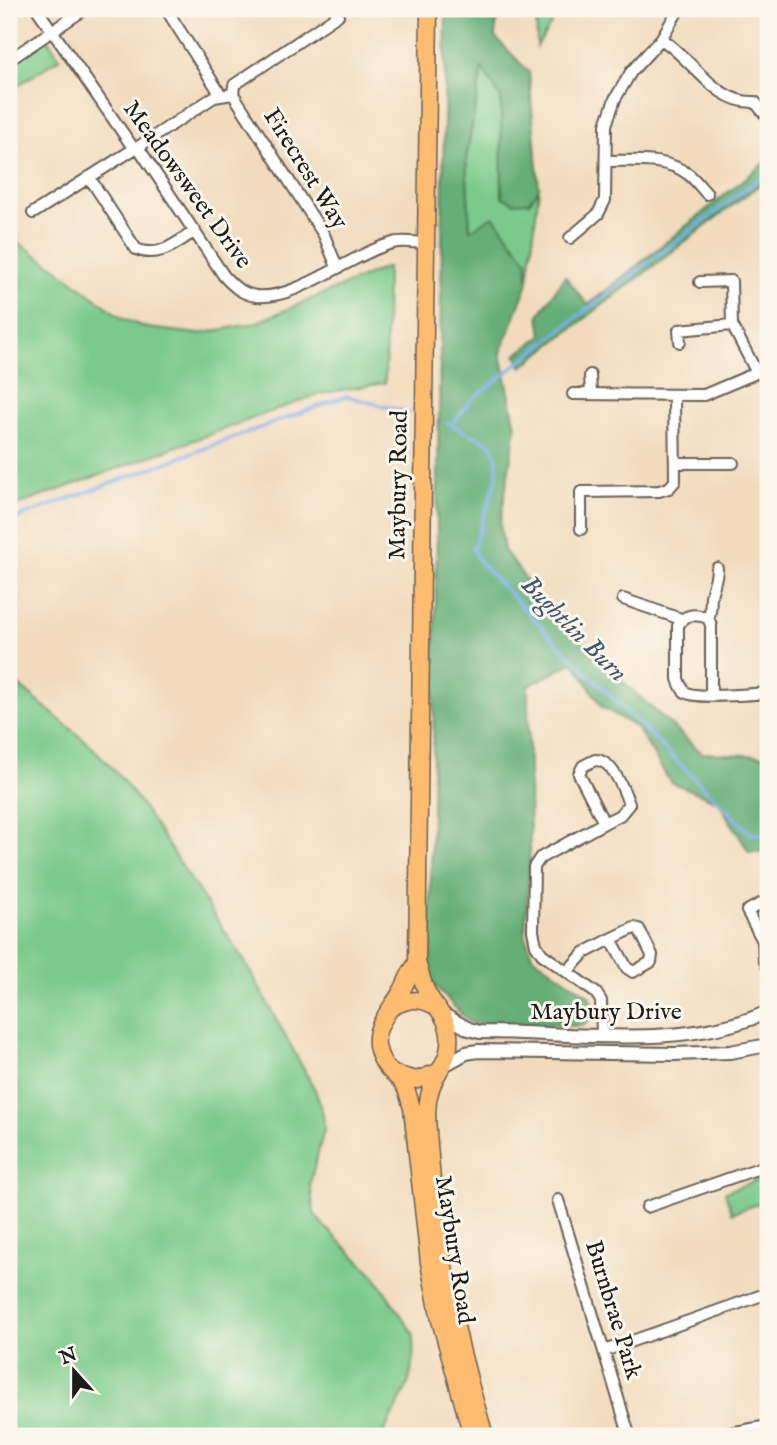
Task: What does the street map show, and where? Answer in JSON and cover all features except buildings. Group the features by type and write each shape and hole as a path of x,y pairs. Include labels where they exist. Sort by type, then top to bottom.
{"main road":[{"name":"Maybury Road","path":"429,9 417,962 425,989 441,1011 450,1037 449,1052 430,1091 428,1104 432,1178 452,1310 485,1436"},
{"name":"Maybury Road","path":"417,962 409,971 403,989 381,1020 377,1034 379,1052 384,1065 407,1089 412,1108 429,1263 440,1320 471,1436"},
{"path":"389,1009 415,999 427,1001 441,1011"},
{"path":"394,1074 417,1080 442,1068"}],"street":[{"name":"Meadowsweet Drive","path":"37,9 233,286 253,296 278,294 320,278 337,267 394,242 426,243"},
{"path":"9,60 85,9"},
{"path":"166,9 221,94"},
{"path":"33,213 221,94 233,94 234,85 338,15 337,9"},
{"path":"570,238 598,214 605,200 607,125 615,99 631,72 662,39 679,9"},
{"path":"662,39 723,95 746,103 755,102 765,114"},
{"name":"Firecrest Way","path":"233,94 324,235 337,267"},
{"path":"606,161 650,161 671,165 688,174 707,194"},
{"path":"89,177 136,249 145,253 163,251 195,231"},
{"path":"700,282 731,276 732,325 757,373"},
{"path":"680,342 679,330 732,325"},
{"path":"573,394 674,397 704,395 768,368"},
{"path":"590,375 591,394"},
{"path":"581,529 581,492 659,491 669,488 674,481 674,397"},
{"path":"676,463 733,463"},
{"path":"708,618 711,614 711,594 717,580 717,568"},
{"path":"623,598 681,619 689,615 708,618"},
{"path":"708,618 711,625 711,695"},
{"path":"681,619 678,635 678,679 687,693 768,694"},
{"path":"602,1035 601,1001 596,993 542,954 536,945 533,931 534,867 540,858 620,815 629,804 608,764 595,760 583,766 579,774 604,823"},
{"path":"768,900 747,911 766,940 764,959 768,968"},
{"path":"567,972 584,953 611,939"},
{"name":"Maybury Drive","path":"441,1011 469,1030 480,1032 602,1035 704,1032 736,1025 768,1012"},
{"name":"Maybury Drive","path":"442,1068 466,1054 478,1051 674,1054 730,1052 768,1045"},
{"path":"647,1207 768,1165"},
{"name":"Burnbrae Park","path":"558,1200 628,1431"},
{"path":"604,1351 768,1293"},
{"path":"713,1436 768,1426"}],"green space":[{"path":"446,9 498,9 495,37 529,72 539,189 529,202 515,203 502,197 501,98 482,68 466,159 470,230 493,216 527,260 528,282 501,353 516,427 500,524 504,550 557,621 574,629 591,653 702,753 768,756 768,851 749,852 718,801 670,782 637,728 602,707 574,662 528,686 530,848 525,933 532,956 589,996 596,1016 582,1026 470,1023 429,980"},
{"path":"536,9 561,9 537,46"},
{"path":"46,37 60,58 9,91 9,61"},
{"path":"482,68 501,98 502,196 529,202 539,189 528,282 527,259 470,230 466,159"},
{"path":"768,160 768,178 522,367 516,355 542,335 539,315 565,276 588,305"},
{"path":"9,236 123,319 147,328 199,334 255,323 387,267 385,383 319,394 18,505 9,492"},
{"path":"9,677 90,745 139,801 245,962 315,1090 323,1114 324,1130 310,1183 314,1213 374,1275 414,1335 413,1364 408,1385 382,1436 9,1436"},
{"path":"768,1176 768,1200 732,1213 725,1192"}],"waterway":[{"path":"452,425 469,402 768,172"},
{"name":"Bughtlin Burn","path":"9,512 14,519 346,396 409,413"},
{"name":"Bughtlin Burn","path":"447,423 493,445 497,460 497,478 473,549 480,563 559,645 751,834 768,835"}]}
